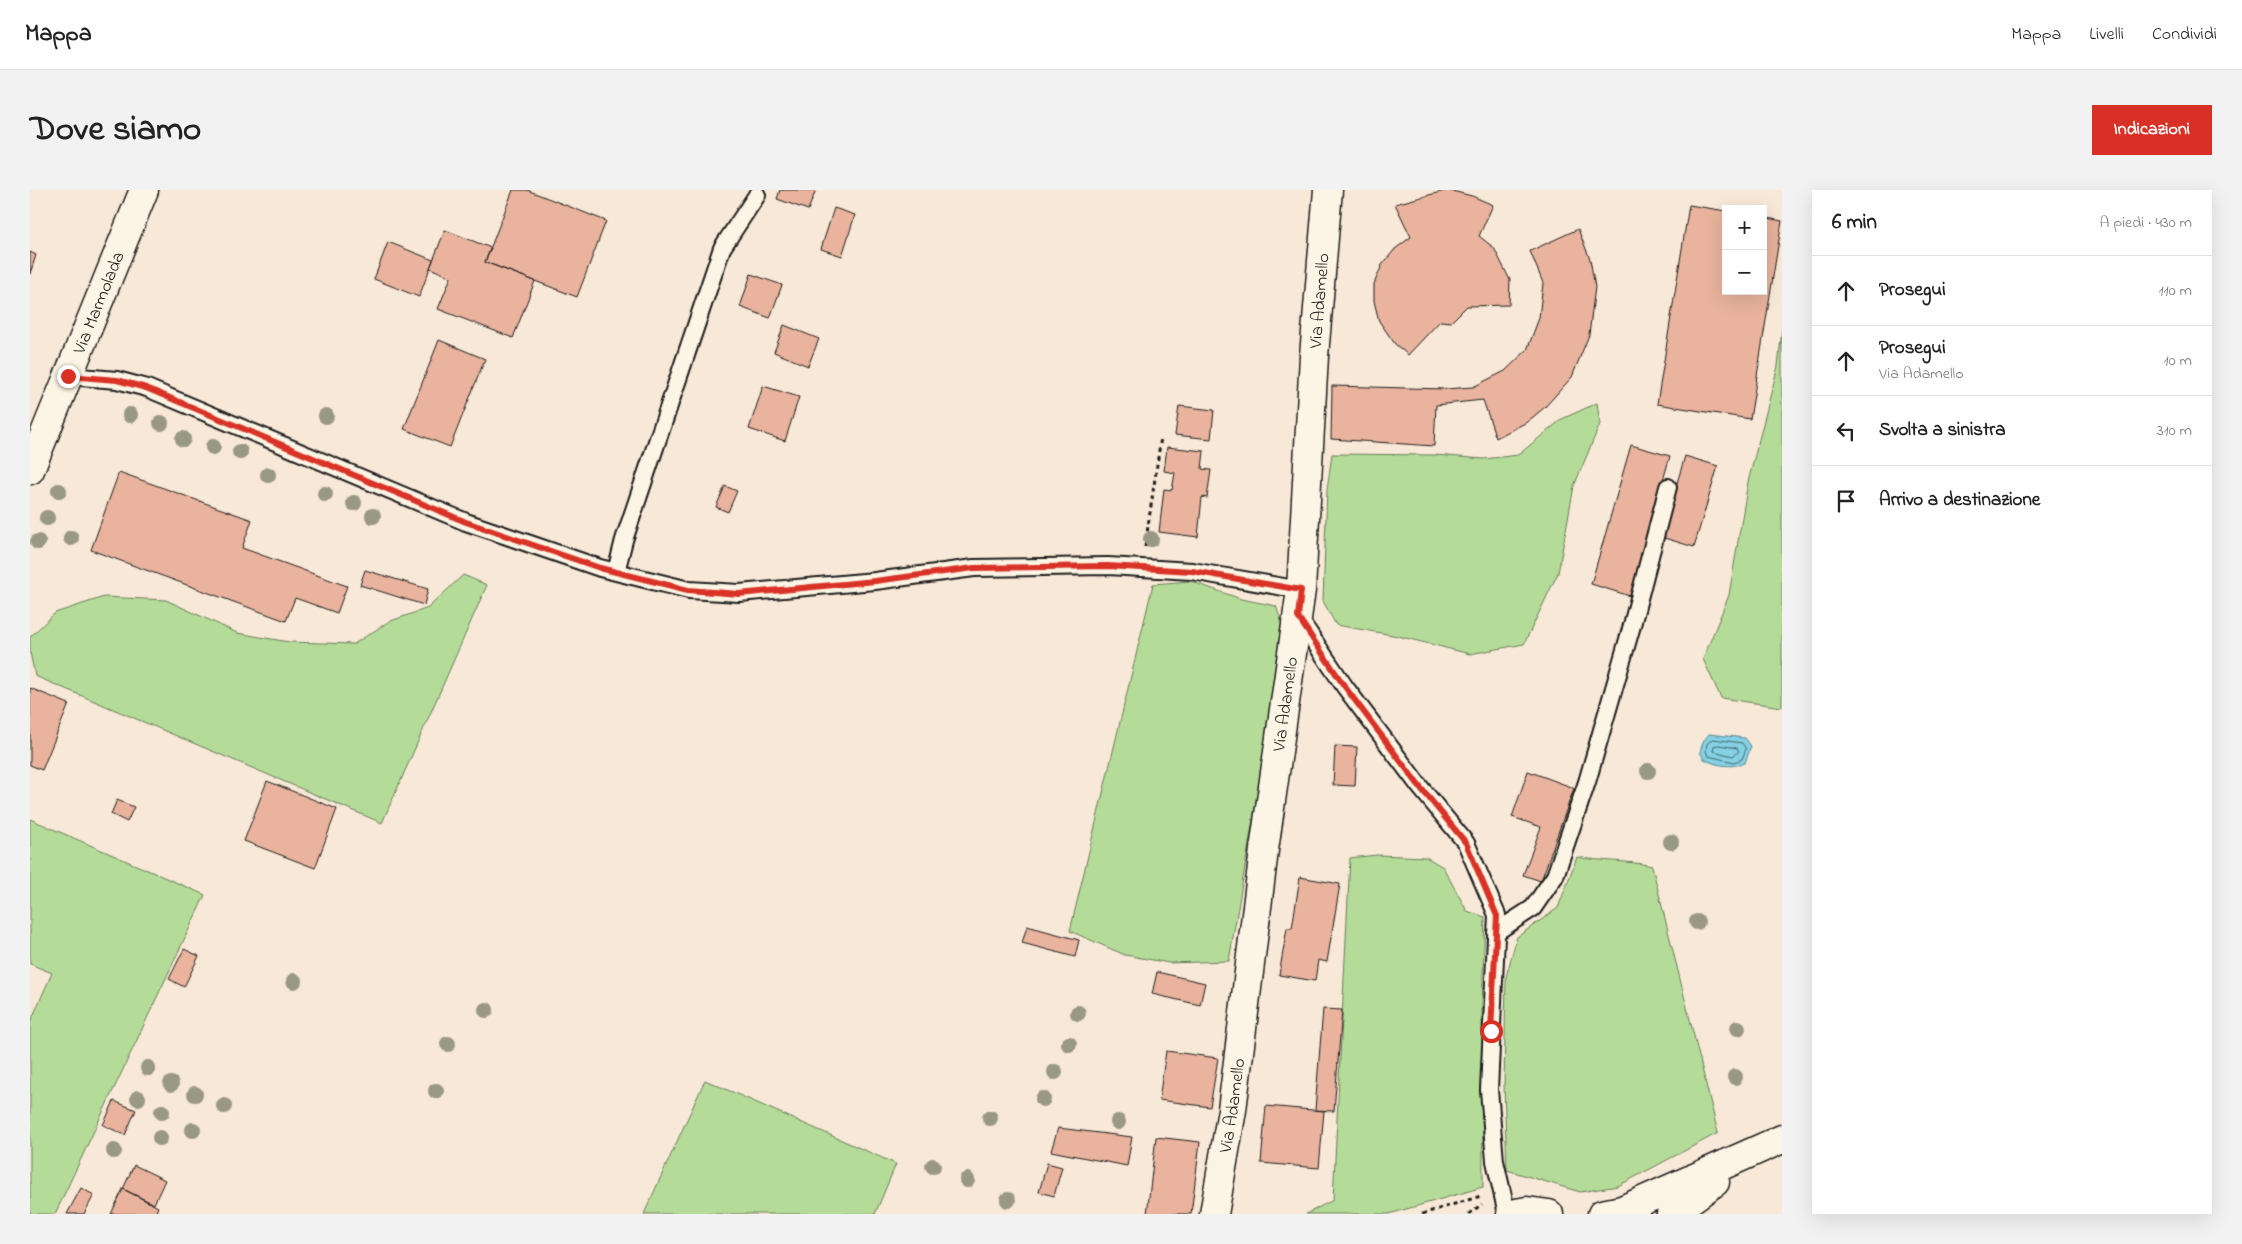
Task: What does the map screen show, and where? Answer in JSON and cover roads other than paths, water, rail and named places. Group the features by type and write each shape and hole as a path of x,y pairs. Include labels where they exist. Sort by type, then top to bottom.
{"street":[{"name":"Via Marmolada","path":"30,470 144,190"},
{"name":"Via Adamello","path":"1214,1214 1232,1110 1264,850 1298,617 1314,356 1328,190"},
{"path":"1602,1214 1622,1210 1772,1144"},
{"path":"1671,1214 1772,1144"},
{"path":"1511,1214 1527,1211 1549,1214"}],"lane":[{"path":"616,572 624,540 722,248 757,196"},
{"path":"68,376 117,380 146,388 466,522 616,572 688,590 739,594 875,581 974,568 1108,566 1192,571 1301,590"},
{"path":"1496,932 1533,908 1555,876 1589,773 1631,628 1668,487"},
{"path":"1298,617 1345,687 1420,787 1466,843 1497,916 1488,1090 1495,1161 1507,1214"}],"water":[{"path":"1709,734 1745,738 1751,746 1745,763 1724,766 1704,759 1700,752 1703,742"}]}
